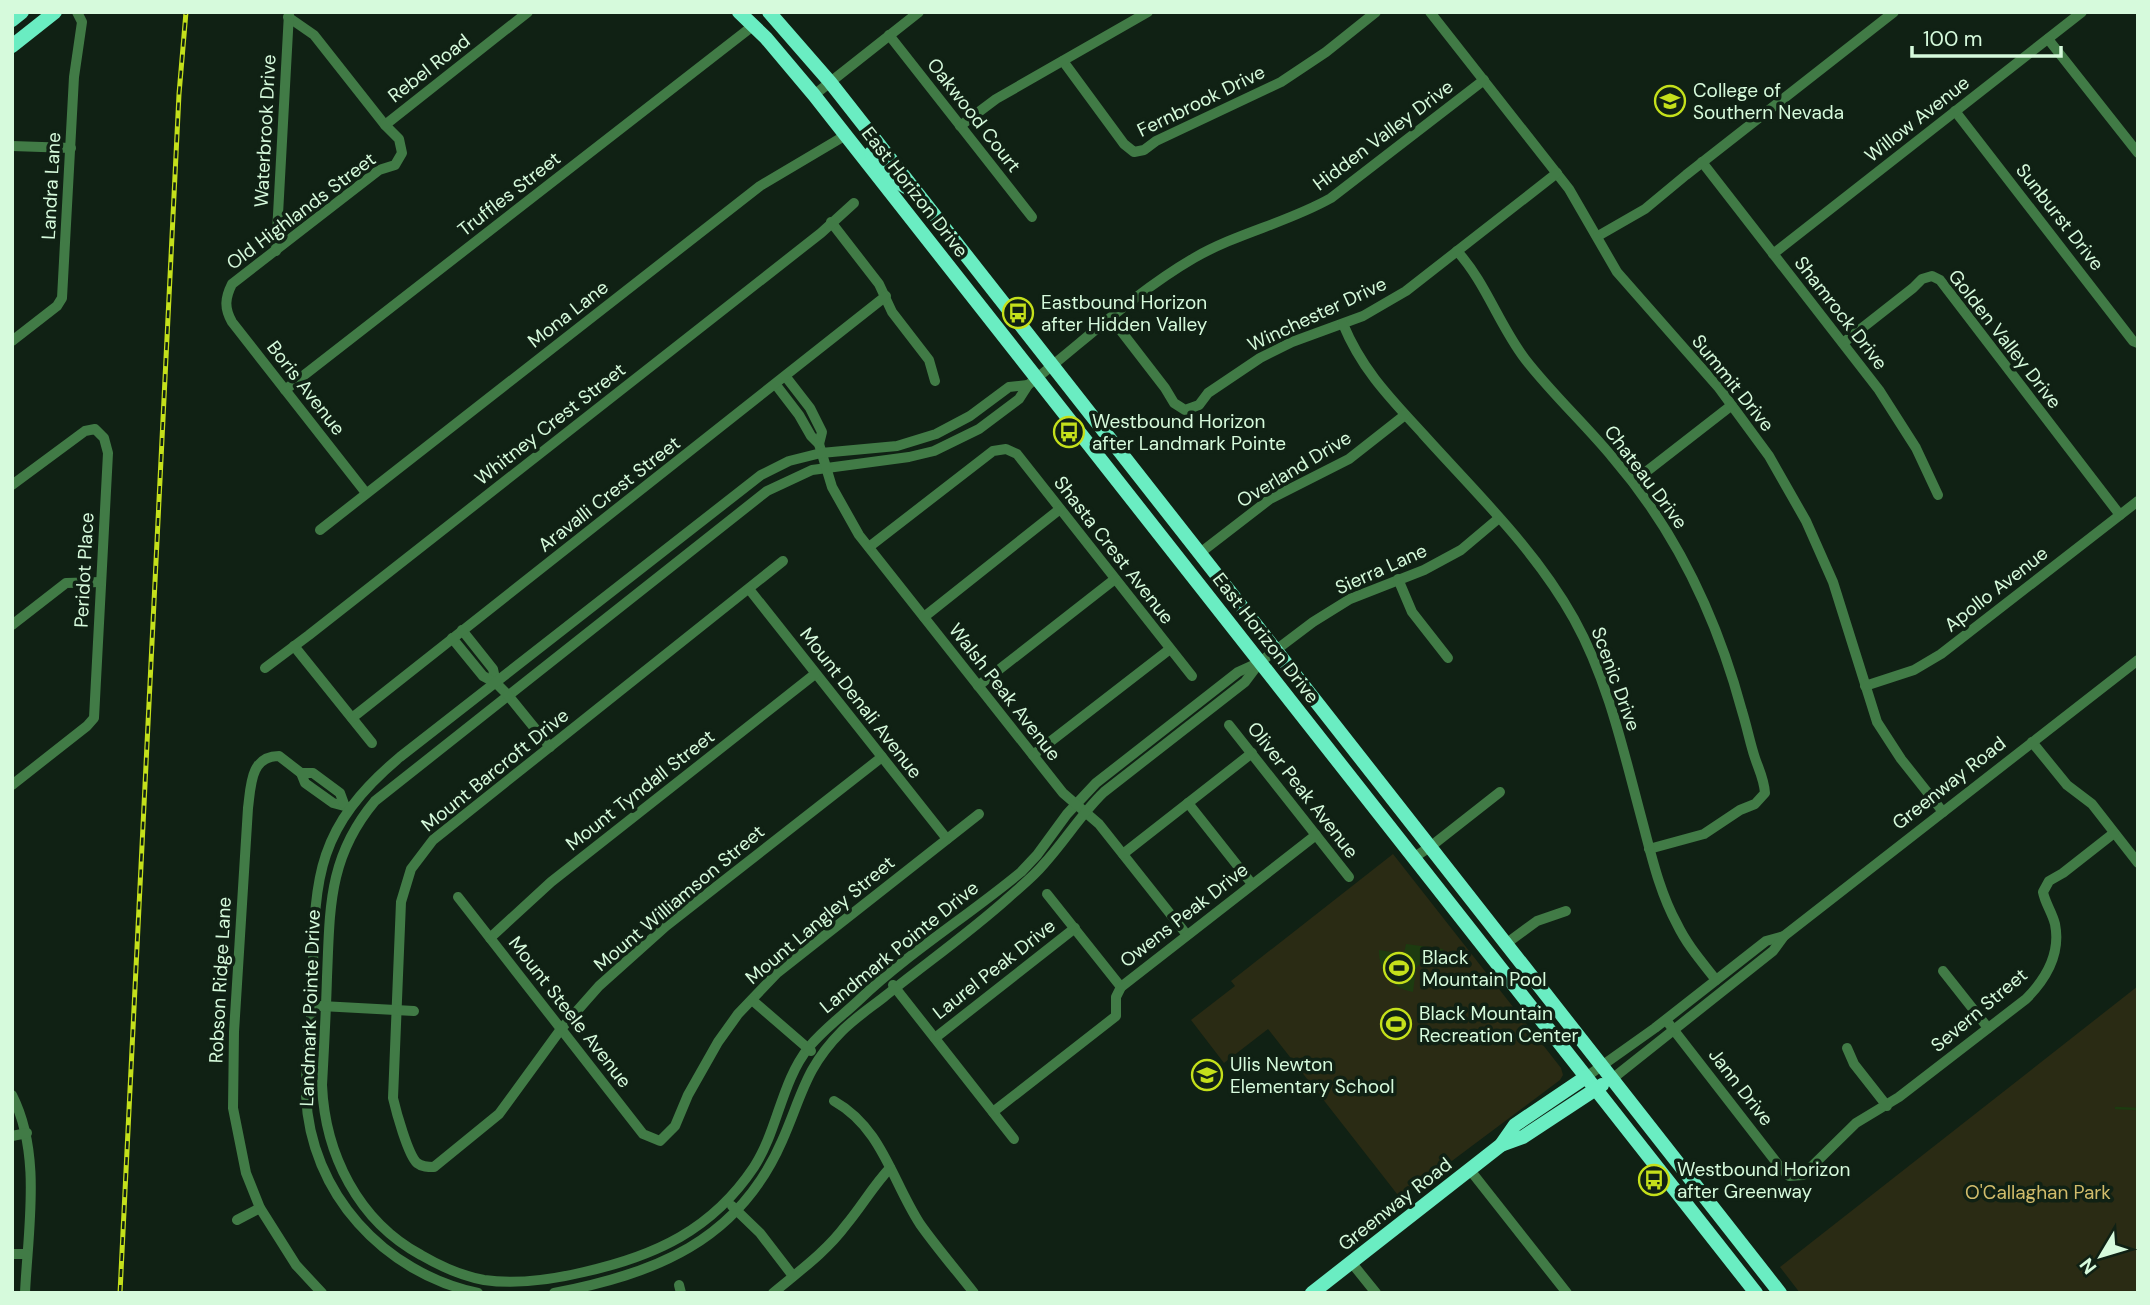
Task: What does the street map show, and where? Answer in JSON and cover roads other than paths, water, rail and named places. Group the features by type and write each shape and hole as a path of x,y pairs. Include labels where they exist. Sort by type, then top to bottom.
{"main road":[{"path":"12,20 22,12"},
{"path":"12,46 55,12"},
{"name":"East Horizon Drive","path":"739,12 754,25 846,135 1032,381 1260,662 1586,1077"},
{"name":"East Horizon Drive","path":"768,12 830,82 1603,1066 1604,1084 1756,1293"},
{"path":"846,135 853,135 861,140 893,179 914,190"},
{"path":"1586,1077 1596,1077 1604,1084 1682,1182 1708,1201 1780,1293"},
{"name":"Greenway Road","path":"1312,1293 1501,1145 1515,1125 1586,1077"},
{"name":"Greenway Road","path":"1501,1145 1523,1137 1604,1084"}],"street":[{"name":"Landra Lane","path":"12,341 47,314 62,298 74,77 82,22 77,12"},
{"name":"Rebel Road","path":"385,124 528,12"},
{"path":"814,95 919,12"},
{"path":"960,126 996,99 1148,12"},
{"name":"Fernbrook Drive","path":"1063,61 1124,144 1134,152 1144,150 1281,82 1326,52 1376,12"},
{"name":"Summit Drive","path":"1430,12 1580,206 1623,280 1732,405 1779,473 1818,546 1842,605 1877,722 1885,737 1943,812"},
{"path":"1598,236 1656,202 1702,162 1894,12"},
{"name":"Willow Avenue","path":"1773,254 2082,12"},
{"path":"288,15 314,34 385,124"},
{"name":"Waterbrook Drive","path":"276,251 288,15"},
{"name":"Truffles Street","path":"285,390 754,25"},
{"name":"Oakwood Court","path":"889,35 1032,216"},
{"path":"2048,39 2138,153"},
{"name":"Hidden Valley Drive","path":"1053,365 1162,278 1195,258 1234,238 1312,209 1331,198 1484,80"},
{"name":"Sunburst Drive","path":"1955,111 2133,341 2138,343"},
{"name":"Old Highlands Street","path":"226,302 232,284 379,170 395,165 402,153 399,138 385,124"},
{"name":"Mona Lane","path":"320,530 760,186 846,135"},
{"path":"12,146 71,148"},
{"name":"Shamrock Drive","path":"1702,162 1899,418 1938,495"},
{"name":"Winchester Drive","path":"1111,318 1174,403 1185,410 1199,405 1216,387 1260,358 1292,342 1363,316 1406,291 1556,173"},
{"name":"Whitney Crest Street","path":"265,668 810,242 854,203"},
{"path":"831,222 886,296 892,312 929,360 934,381"},
{"name":"Chateau Drive","path":"1457,251 1474,273 1502,325 1526,361 1633,482 1668,532 1709,610 1733,675 1755,759 1764,779 1765,793 1755,804 1740,810 1704,834 1649,849"},
{"name":"Golden Valley Drive","path":"1843,343 1922,279 1932,276 1940,280 2120,515"},
{"name":"Aravalli Crest Street","path":"352,718 886,296"},
{"name":"Boris Avenue","path":"226,302 227,313 232,322 366,493"},
{"name":"Scenic Drive","path":"1343,324 1364,367 1547,575 1575,620 1612,708 1658,880 1678,927 1716,980"},
{"name":"Landmark Pointe Drive","path":"1053,365 1032,381 1019,399 979,429 934,452 825,467 796,475 767,491 387,789 362,816 343,851 330,903 322,1085 323,1111 338,1162 362,1204 384,1229 416,1253 455,1272 482,1280 528,1282 585,1272 636,1259 660,1248 696,1228 727,1202 756,1163 768,1141 791,1078 808,1048 831,1023 1021,872 1080,808"},
{"name":"Walsh Peak Avenue","path":"786,377 816,418 822,432 820,449 832,487 869,547 1063,793 1100,824 1187,935"},
{"name":"Landmark Pointe Drive","path":"478,1293 449,1289 409,1266 375,1241 336,1194 314,1144 306,1097 316,897 319,876 347,806 376,778 743,487 789,461 820,449 897,446 936,434 970,416 1009,387 1032,381"},
{"path":"776,385 820,449"},
{"path":"1633,482 1732,405"},
{"name":"Overland Drive","path":"1200,553 1270,499 1349,459 1405,415"},
{"name":"Peridot Place","path":"12,485 85,431 95,429 104,438 108,453 94,718 12,785"},
{"name":"Shasta Crest Avenue","path":"869,547 993,451 1006,449 1017,454 1192,676"},
{"name":"Apollo Avenue","path":"1866,686 1914,670 1941,654 2138,501"},
{"path":"924,617 1060,509"},
{"name":"Sierra Lane","path":"1276,649 1350,599 1424,570 1461,550 1499,518"},
{"name":"Mount Barcroft Drive","path":"426,1167 412,1156 393,1098 401,902 411,869 433,840 783,561"},
{"path":"978,686 1115,579"},
{"path":"1398,579 1412,612 1448,658"},
{"path":"12,625 66,583 101,582"},
{"name":"Mount Denali Avenue","path":"749,589 947,839"},
{"path":"462,630 493,669 496,683"},
{"path":"452,638 483,676 508,694 550,747"},
{"path":"294,646 372,743"},
{"path":"1033,755 1170,649"},
{"name":"Landmark Pointe Drive","path":"554,1293 603,1288 668,1261 694,1247 736,1210 767,1170 782,1141 803,1086 819,1057 844,1030 1033,876 1096,783 1238,672 1260,662 1276,649"},
{"name":"Greenway Road","path":"1604,1084 1773,951 1784,936 2138,660"},
{"name":"Mount Tyndall Street","path":"489,938 551,882 816,674"},
{"name":"Oliver Peak Avenue","path":"1229,725 1349,877"},
{"path":"2032,742 2058,776 2092,804 2138,863"},
{"path":"1123,854 1252,753"},
{"name":"Robson Ridge Lane","path":"322,1293 296,1265 260,1208 246,1173 233,1108 234,1032 248,808 252,778 257,765 267,757 279,756 301,773 305,783 333,803 347,806"},
{"name":"Mount Williamson Street","path":"426,1167 434,1167 442,1162 499,1114 561,1029 599,986 666,926 882,757"},
{"path":"1413,858 1500,792"},
{"path":"1188,803 1252,884"},
{"path":"347,806 362,816"},
{"name":"Mount Langley Street","path":"660,1141 675,1126 688,1094 718,1042 777,973 979,814"},
{"name":"Severn Street","path":"1789,1176 1803,1175 1814,1167 1856,1123 1887,1106 2026,999 2040,985 2056,951 2055,926 2043,892 2049,881 2114,833"},
{"name":"Owens Peak Drive","path":"993,1112 1116,1016 1116,997 1121,987 1316,835"},
{"path":"1047,894 1121,987"},
{"name":"Mount Steele Avenue","path":"458,897 643,1133 660,1141"},
{"path":"1507,943 1537,921 1566,911"},
{"name":"Laurel Peak Drive","path":"935,1038 1074,928"},
{"name":"Greenway Road","path":"1586,1077 1666,1020 1766,941 1784,936"},
{"path":"1943,971 1988,1028"},
{"path":"887,976 1014,1139"},
{"path":"752,1000 819,1057"},
{"path":"312,1006 414,1011"},
{"name":"Jann Drive","path":"1666,1020 1789,1176"},
{"path":"1847,1048 1854,1064 1887,1106"},
{"path":"12,1095 27,1133 31,1164 25,1293"},
{"path":"834,1101 852,1111 880,1147 921,1225 972,1292"},
{"path":"12,1136 27,1133"},
{"path":"773,1293 820,1254 846,1226 874,1184 890,1168"},
{"path":"1470,1170 1567,1293"},
{"path":"727,1202 760,1233 793,1276"},
{"path":"237,1220 260,1208"},
{"path":"12,1254 27,1254"},
{"path":"1351,1262 1376,1293"},
{"path":"598,1269 603,1288"},
{"path":"449,1289 455,1272"},
{"path":"585,1272 589,1289"}],"waterway":[{"path":"2116,1108 2138,1109"}],"railway":[{"path":"120,1293 179,94 186,12"}],"place":[{"name":"College of Southern Nevada","path":"1670,101"},
{"name":"Eastbound Horizon after Hidden Valley","path":"1018,313"},
{"name":"Westbound Horizon after Landmark Pointe","path":"1069,432"},
{"name":"Black Mountain Pool","path":"1399,968"},
{"name":"Black Mountain Recreation Center","path":"1396,1024"},
{"name":"Ulis Newton Elementary School","path":"1207,1075"},
{"name":"Westbound Horizon after Greenway","path":"1654,1180"}],"park label":[{"name":"O'Callaghan Park","path":"2038,1192"}]}
